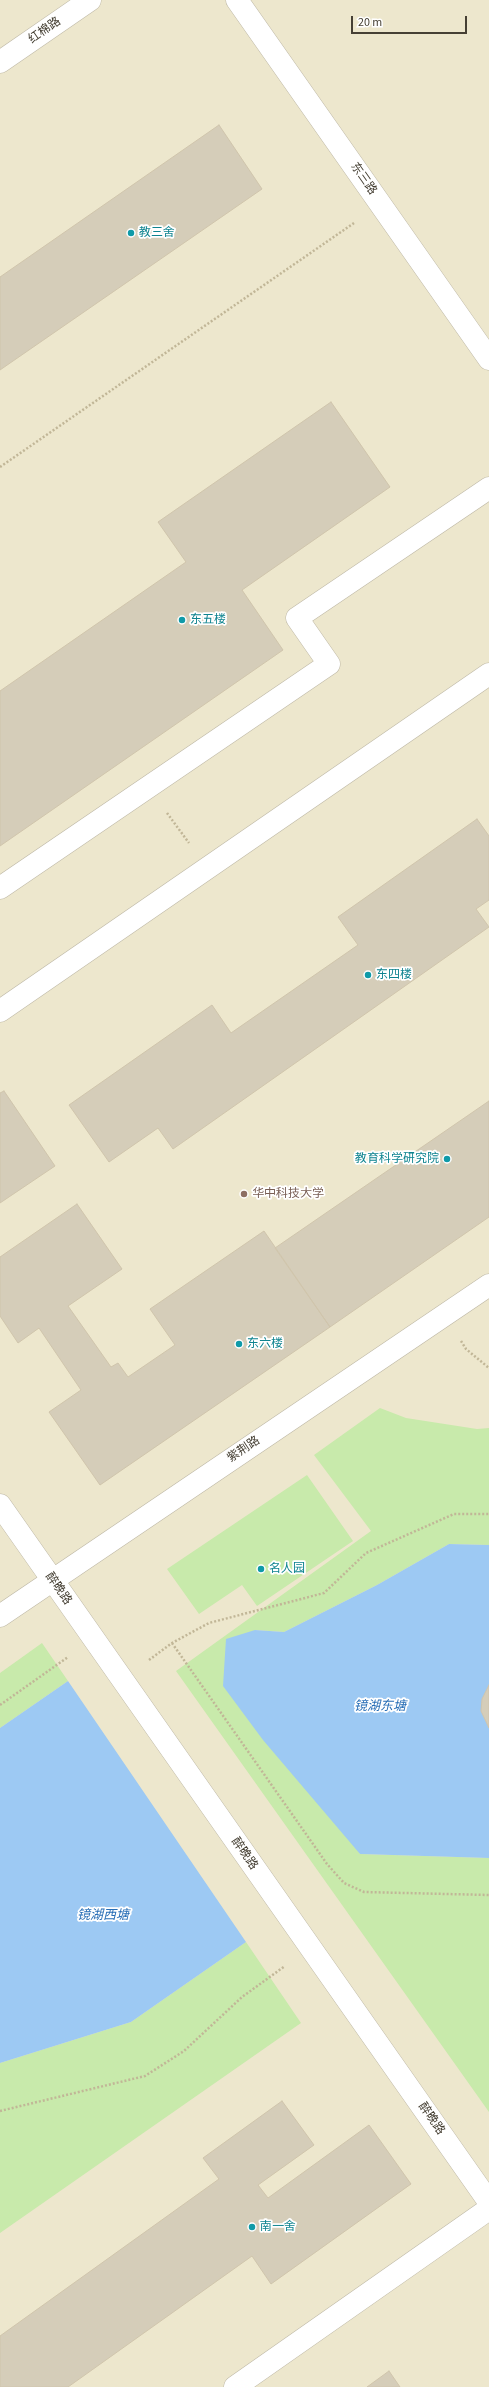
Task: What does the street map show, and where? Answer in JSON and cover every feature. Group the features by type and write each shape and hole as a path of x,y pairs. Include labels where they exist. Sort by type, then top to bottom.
{"street":[{"name":"红棉路","path":"0,62 90,0"},
{"name":"东三路","path":"237,0 489,359"},
{"path":"0,888 329,664 297,618 489,488"},
{"path":"0,1011 208,870 489,674"},
{"name":"紫荆路","path":"0,1616 489,1285"},
{"name":"醉晚路","path":"0,1505 489,2202"},
{"path":"235,2387 489,2209"}],"path":[{"path":"0,467 381,205"},
{"path":"148,787 208,870"},
{"path":"445,1315 466,1350 489,1368"},
{"path":"489,1514 454,1514 366,1554 324,1594 209,1624 172,1643 327,1864 344,1883 364,1892 489,1895"},
{"path":"0,1705 94,1639"},
{"path":"0,2111 145,2076 184,2051 242,1997 310,1948"}],"shaded area":[{"name":"华中科技大学","path":"0,0 489,0 489,2387 0,2387"}],"green space":[{"path":"380,1408 406,1418 477,1429 489,1428 489,1545 449,1544 377,1585 284,1632 255,1630 360,1854 489,1858 489,2112 176,1671 371,1531 314,1455"},
{"path":"307,1475 353,1541 257,1606 242,1585 199,1614 167,1569"},
{"path":"42,1643 68,1681 0,1728 0,1673"},
{"path":"246,1942 301,2023 0,2233 0,2063 131,2022"}],"water":[{"name":"镜湖东塘","path":"449,1544 489,1545 489,1858 360,1854 263,1740 223,1686 226,1639 255,1630 284,1632 377,1585"},
{"name":"镜湖西塘","path":"68,1681 246,1942 131,2022 0,2063 0,1728"}],"building":[{"name":"教三舍","path":"219,125 262,189 0,370 0,277"},
{"name":"东五楼","path":"331,402 390,487 242,590 283,650 0,846 0,691 186,562 158,522"},
{"name":"东四楼","path":"477,819 489,836 489,900 476,909 489,927 173,1149 158,1128 109,1162 69,1105 212,1005 231,1033 358,945 338,917"},
{"path":"4,1091 55,1166 0,1203 0,1093"},
{"name":"教育科学研究院","path":"489,1101 489,1217 330,1327 275,1248"},
{"name":"东六楼","path":"77,1204 122,1269 68,1306 111,1367 118,1363 128,1377 175,1345 150,1309 264,1231 330,1327 100,1485 49,1412 81,1390 39,1328 18,1343 0,1316 0,1257"},
{"path":"489,1685 489,1728 481,1711 482,1699"},
{"name":"南一舍","path":"282,2101 314,2145 258,2185 268,2198 369,2125 411,2184 271,2284 252,2256 68,2387 0,2387 0,2336 219,2179 203,2158"},
{"path":"389,2371 400,2387 367,2387"}],"place":[{"name":"教三舍","path":"131,233"},
{"name":"东五楼","path":"182,620"},
{"name":"东四楼","path":"368,975"},
{"name":"教育科学研究院","path":"447,1159"},
{"name":"华中科技大学","path":"244,1194"},
{"name":"东六楼","path":"239,1344"},
{"name":"名人园","path":"261,1569"},
{"name":"南一舍","path":"252,2227"}]}
